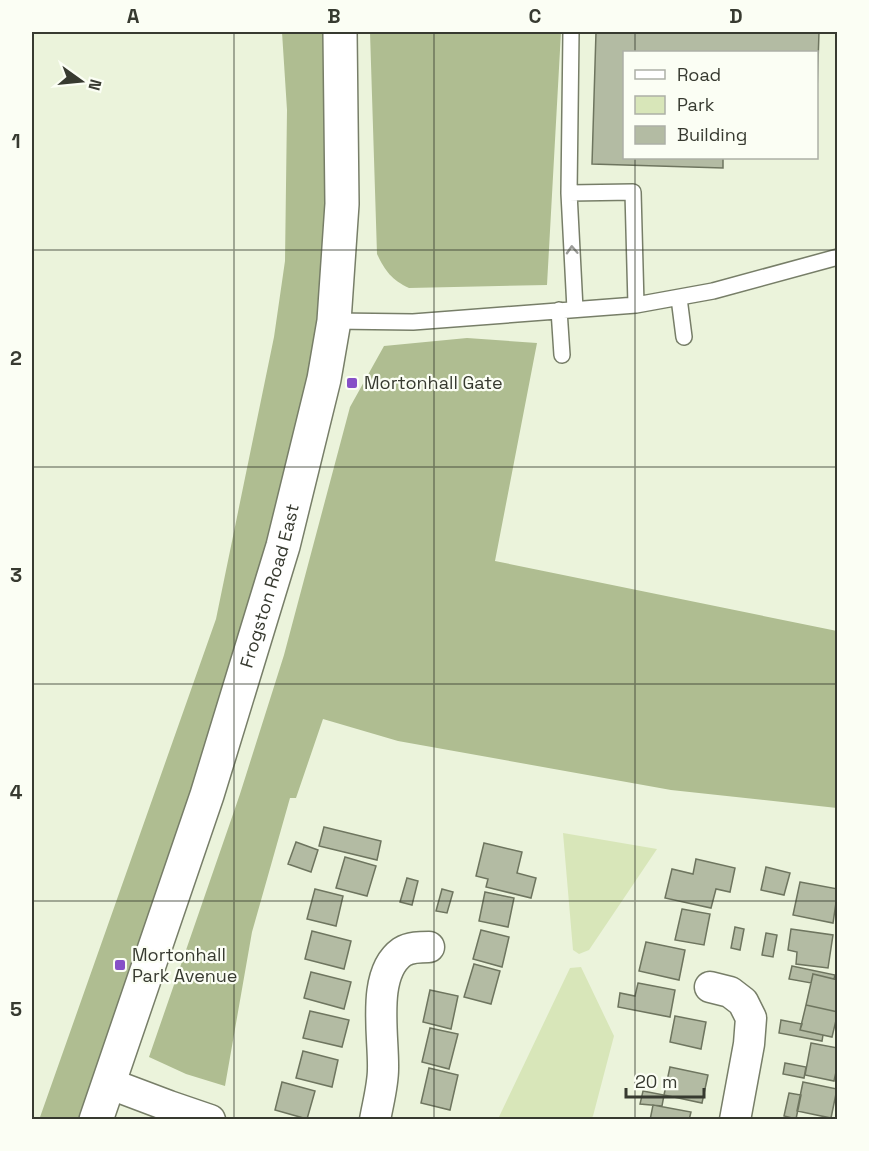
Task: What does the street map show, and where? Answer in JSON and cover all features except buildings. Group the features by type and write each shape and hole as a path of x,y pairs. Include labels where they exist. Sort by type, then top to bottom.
{"main road":[{"name":"Frogston Road East","path":"96,1119 207,795 283,546 324,379 333,321 342,204 340,32"}],"street":[{"path":"375,1119 383,1071 381,1024 385,978 390,965 402,952 414,947 429,947"},
{"path":"710,987 730,992 743,1002 751,1018 749,1044 735,1119"},
{"path":"108,1083 210,1119"}],"lane":[{"path":"562,355 567,310 571,32"},
{"path":"569,193 633,192 636,305"},
{"path":"333,321 413,322 636,305 679,298 743,283 837,257"},
{"path":"679,298 684,338"}],"green space":[{"path":"282,32 340,32 334,321 96,1119 39,1120 216,619 274,337 285,261 287,110"},
{"path":"370,32 561,32 547,285 409,288 398,282 386,270 377,254"},
{"path":"467,338 537,343 495,561 837,631 837,808 671,790 398,741 323,719 296,798 290,798 252,932 225,1086 186,1074 149,1057 240,794 284,655 350,407 384,346"},
{"path":"563,833 657,849 589,950 579,954 573,950"},
{"path":"581,967 614,1036 593,1116 590,1120 498,1119 570,968"}],"place":[{"name":"Mortonhall Gate","path":"352,383"},
{"name":"Mortonhall Park Avenue","path":"120,965"}]}
